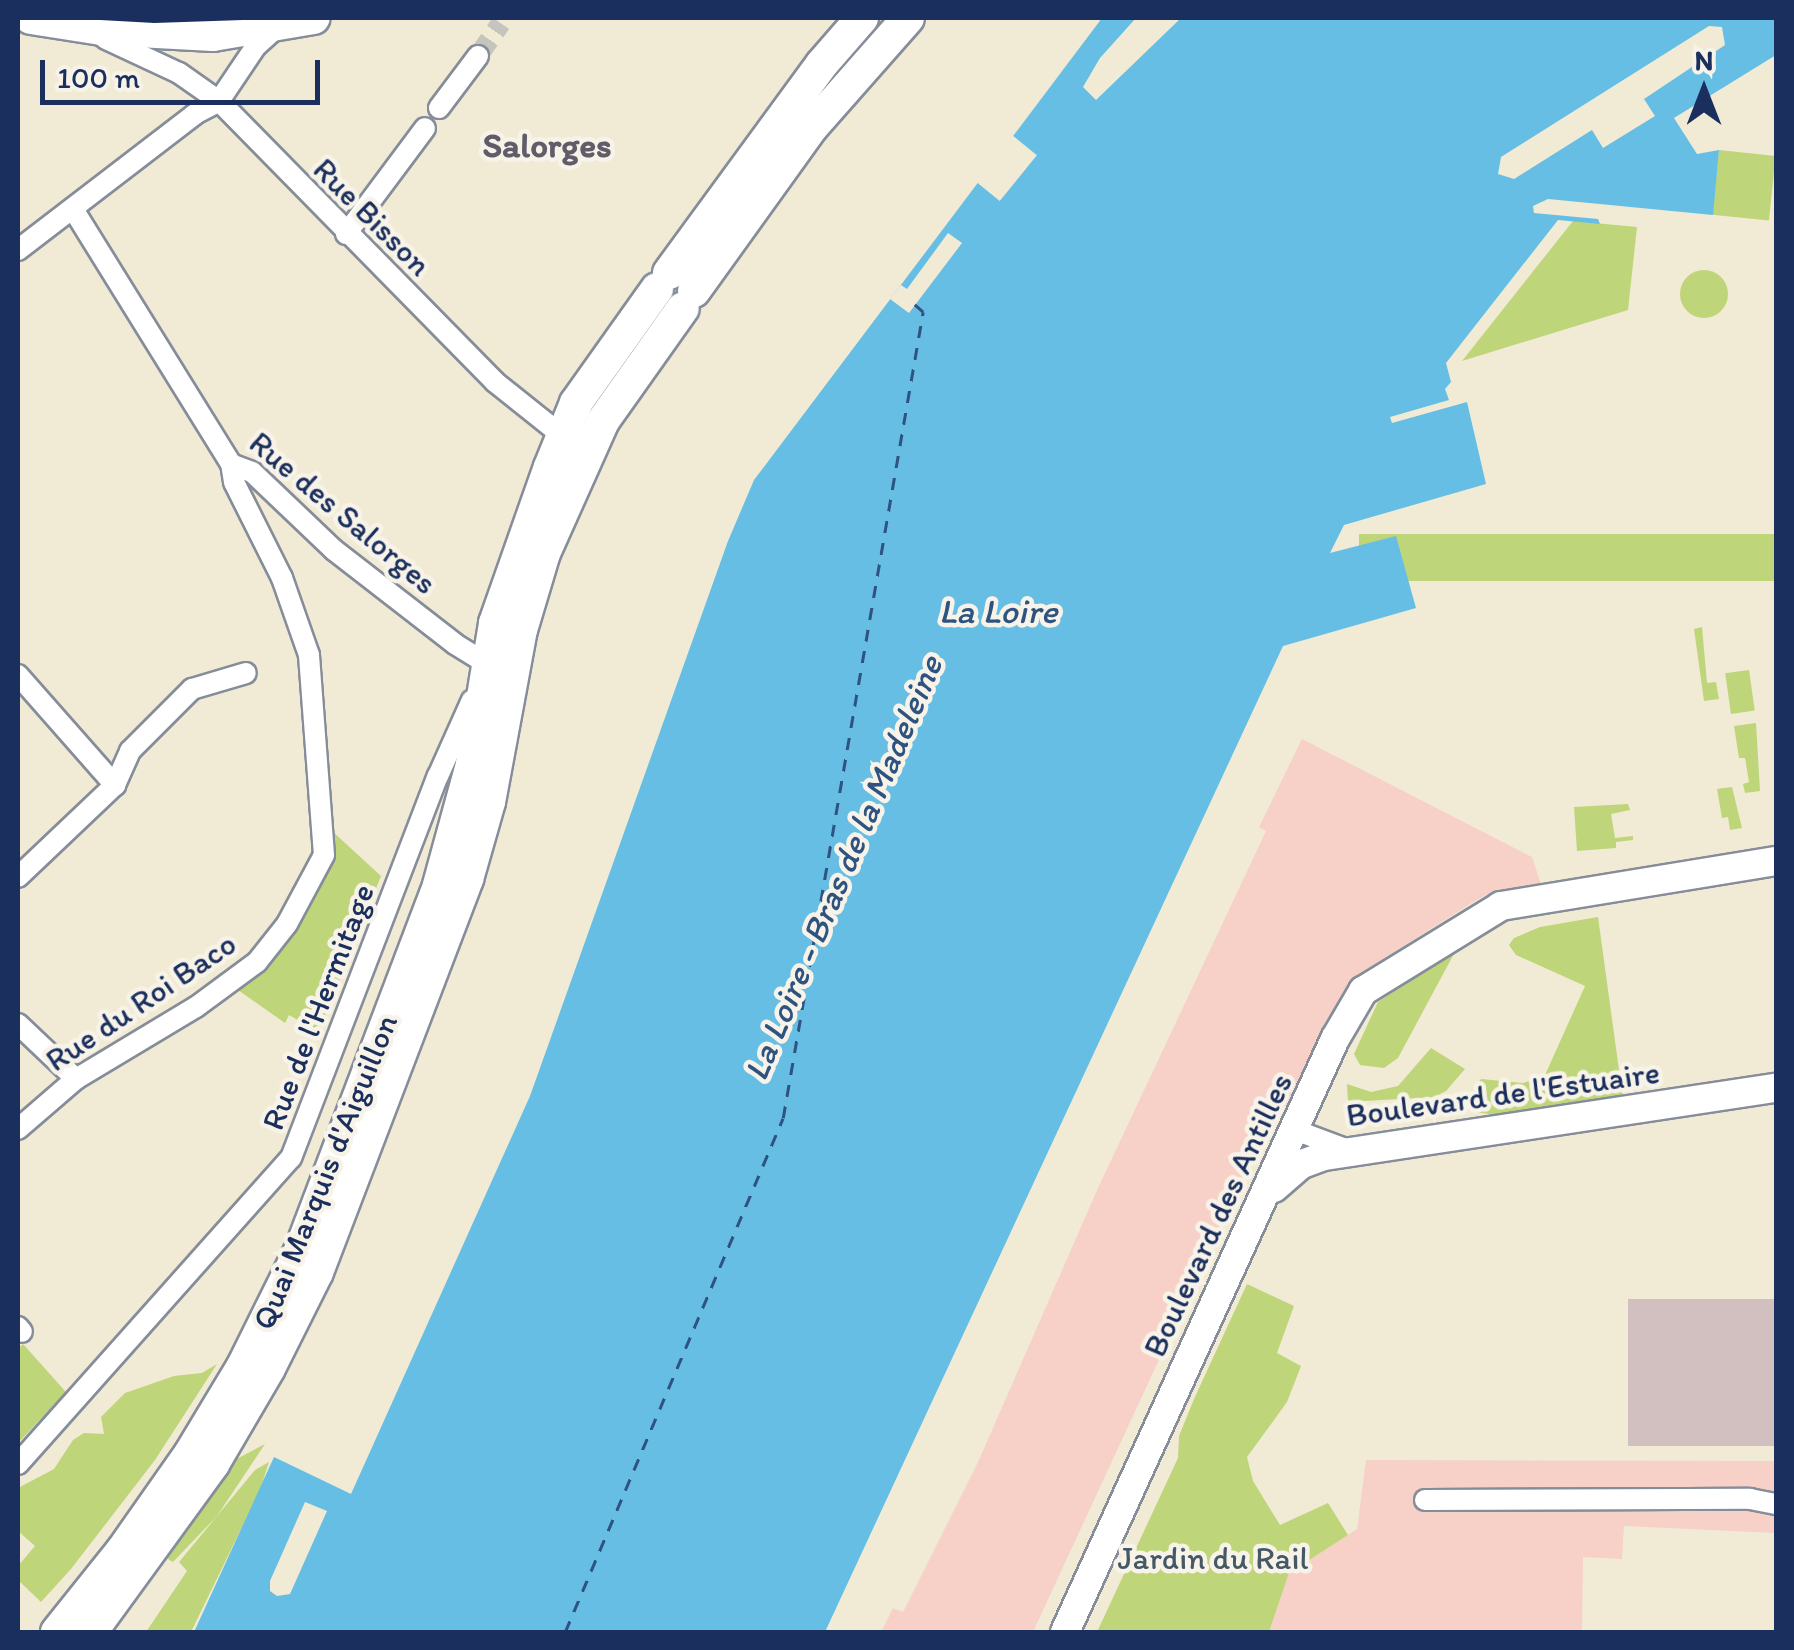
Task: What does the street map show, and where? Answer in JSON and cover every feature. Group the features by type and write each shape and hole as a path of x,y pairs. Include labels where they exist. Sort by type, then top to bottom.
{"main road":[{"path":"31,18 101,29 213,35"},
{"path":"18,30 106,40 160,41 277,27 314,18"},
{"path":"676,290 822,64 862,18"},
{"path":"676,290 867,60 908,18"},
{"name":"Quai Marquis d'Aiguillon","path":"57,1632 229,1414 297,1313 336,1228 467,879 489,802 500,672 544,553 574,444 676,290"},
{"name":"Boulevard des Antilles","path":"1064,1632 1335,1038 1363,991 1487,912 1517,902 1776,861"},
{"name":"Boulevard de l'Estuaire","path":"1260,1209 1278,1181 1302,1164 1352,1151 1776,1088"},
{"name":"Quai Marquis d'Aiguillon","path":"90,1632 179,1516 229,1414"}],"street":[{"path":"18,250 195,114 219,101 256,46 277,27"},
{"name":"Rue Bisson","path":"106,40 179,73 219,101 494,382 574,444"},
{"path":"439,108 478,56"},
{"path":"346,234 424,128"},
{"name":"Rue des Salorges","path":"73,209 231,464 252,472 334,550 455,644 500,672"},
{"name":"Rue du Roi Baco","path":"18,1129 76,1079 257,962 287,924 324,855 309,654 282,578 234,482 231,464"},
{"name":"Rue de l'Hermitage","path":"18,1464 291,1158 438,776 500,672"},
{"path":"18,877 115,784 130,751 192,690 246,673"},
{"path":"18,675 115,784"},
{"path":"18,1024 76,1079"},
{"path":"1299,1124 1303,1133 1352,1151"},
{"path":"1425,1500 1750,1499 1776,1504"}],"shaded area":[{"path":"1302,739 1532,857 1541,884 1495,891 1478,899 1359,974 1346,990 1297,1093 1269,1122 1033,1632 881,1632 893,1608 903,1612 978,1462 1098,1188 1266,831 1259,827"},
{"path":"1628,1299 1776,1299 1776,1446 1628,1446"},
{"path":"1366,1460 1776,1461 1776,1533 1624,1526 1622,1559 1583,1557 1582,1632 1269,1632 1289,1573 1357,1529"}],"green space":[{"path":"1719,150 1776,156 1769,221 1712,215"},
{"path":"1573,221 1637,227 1628,310 1462,361"},
{"path":"1704,270 1721,277 1728,294 1721,311 1704,318 1687,311 1680,294 1687,277"},
{"path":"1359,534 1776,534 1776,581 1359,581"},
{"path":"1702,627 1707,683 1716,682 1719,699 1704,701 1694,629"},
{"path":"1749,670 1755,711 1731,714 1725,673"},
{"path":"1756,723 1760,791 1745,793 1743,784 1749,782 1745,758 1739,758 1734,726"},
{"path":"1732,787 1742,828 1730,830 1728,817 1722,818 1717,789"},
{"path":"1628,804 1630,810 1611,814 1615,838 1633,836 1633,840 1616,842 1616,848 1577,851 1574,807"},
{"path":"332,831 381,876 319,1032 289,1015 285,1023 238,990 266,971 330,861"},
{"path":"1598,917 1623,1099 1508,1117 1475,1112 1466,1102 1481,1079 1523,1083 1545,1075 1585,986 1516,955 1509,945 1514,938 1540,927"},
{"path":"1456,950 1398,1058 1384,1068 1360,1065 1354,1054 1378,1002"},
{"path":"1431,1048 1465,1069 1446,1091 1434,1097 1348,1102 1347,1084 1371,1092 1398,1086"},
{"name":"Jardin du Rail","path":"1247,1284 1294,1306 1277,1353 1301,1366 1287,1402 1247,1457 1253,1481 1280,1525 1328,1503 1348,1535 1289,1573 1269,1632 1097,1632 1178,1458 1179,1436"},
{"path":"23,1344 66,1392 18,1443 18,1349"},
{"path":"217,1364 155,1460 41,1602 18,1580 18,1566 35,1546 18,1531 18,1488 54,1469 73,1440 84,1433 104,1434 101,1417 125,1393 174,1376 202,1373"},
{"path":"265,1444 217,1516 173,1562 169,1560 167,1556 229,1463"},
{"path":"269,1462 260,1490 191,1632 146,1632 187,1571 179,1562 255,1470"}],"water":[{"name":"La Loire","path":"1102,18 1136,18 1100,58 1083,87 1096,100 1181,18 1776,18 1776,55 1674,118 1697,154 1719,150 1713,215 1548,199 1533,206 1534,213 1598,219 1600,224 1558,220 1446,363 1451,382 1445,389 1449,400 1390,417 1392,423 1467,402 1486,484 1344,525 1330,553 1396,536 1416,608 1283,646 825,1632 194,1632 274,1457 351,1494 530,1096 728,541 754,480"}],"pier":[{"path":"1709,26 1722,27 1725,45 1644,99 1655,116 1603,148 1592,130 1514,179 1498,174 1501,157"},
{"path":"1012,135 1037,155 1000,201 975,181"},
{"path":"948,233 962,243 909,313 890,299 901,285 907,289"},
{"path":"305,1502 327,1511 290,1594 277,1596 270,1591 270,1581"}],"ferry route":[{"path":"565,1632 783,1118 923,312 915,305"}],"tunnel":[{"path":"478,56 501,23"}],"tram line":[{"path":"100,18 242,18"}],"district":[{"name":"Salorges","path":"547,145"}],"water label":[{"name":"La Loire - Bras de la Madeleine","path":"843,868"}]}
